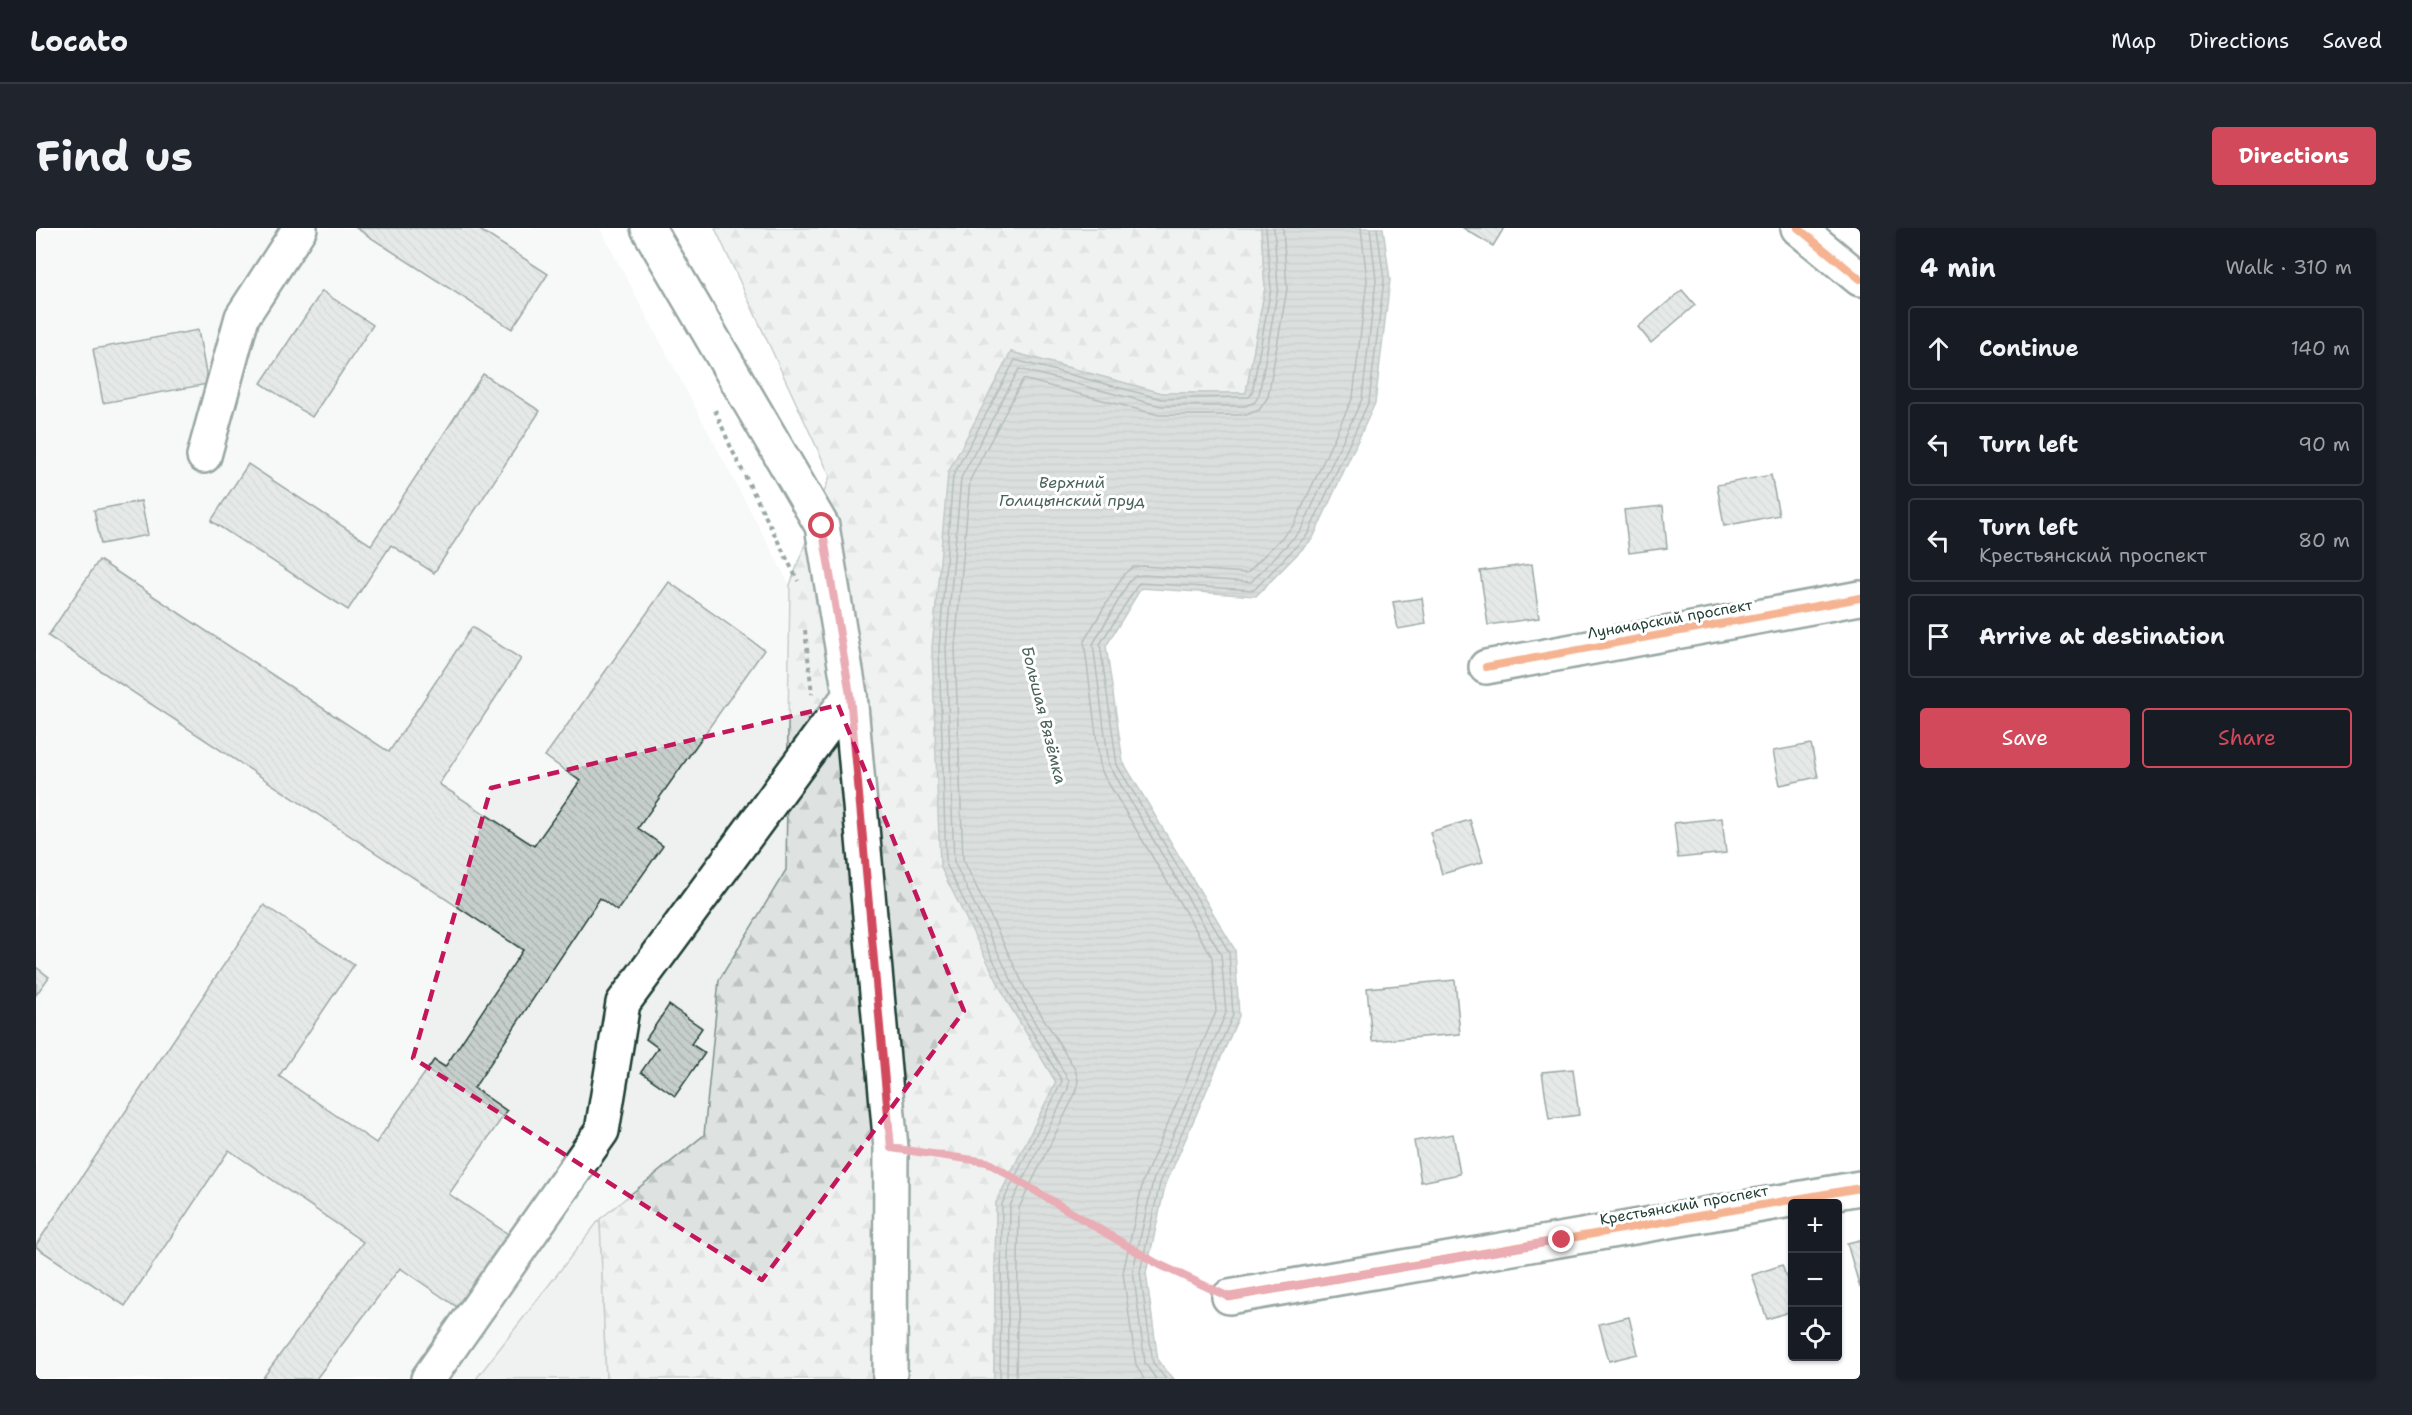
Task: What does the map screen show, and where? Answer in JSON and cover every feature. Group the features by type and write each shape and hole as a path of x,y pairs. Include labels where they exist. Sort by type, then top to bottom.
{"street":[{"path":"204,456 242,317 300,228"},
{"path":"648,228 822,526 850,695 891,1148 890,1379"},
{"path":"1798,228 1860,279"},
{"name":"Луначарский проспект","path":"1486,667 1860,598"},
{"path":"428,1379 602,1131 623,1003 850,695"},
{"name":"Крестьянский проспект","path":"1229,1297 1860,1188"}],"path":[{"path":"891,1148 987,1162 1156,1263 1229,1297"}],"highlighted area":[{"path":"838,705 964,1011 762,1280 413,1058 491,788"}],"shaded area":[{"path":"36,228 600,228 790,585 839,1379 36,1379"}],"green space":[{"path":"715,228 1261,228 1265,288 1246,393 1162,393 1011,352 1007,1001 1056,1082 996,1203 994,1379 606,1379 600,1219 704,1135 719,980 786,870 790,585 830,476"},
{"path":"600,1219 606,1379 476,1379"}],"water":[{"name":"Верхний Голицынский пруд","path":"1261,228 1383,228 1390,280 1375,403 1313,538 1256,596 1141,588 1106,646 1123,762 1235,950 1239,1016 1165,1186 1146,1273 1158,1361 1174,1379 994,1379 996,1203 1056,1082 1007,1001 940,866 932,648 948,473 1011,352 1162,393 1246,393 1265,288"}],"building":[{"path":"356,228 477,228 548,274 512,329"},
{"path":"1463,228 1504,228 1493,246"},
{"path":"1682,290 1695,305 1651,343 1638,327"},
{"path":"322,291 373,325 312,417 261,383"},
{"path":"198,330 208,384 103,403 93,349"},
{"path":"483,374 540,411 434,573 391,545 348,610 211,521 248,464 371,545"},
{"path":"1771,475 1779,515 1724,526 1717,485"},
{"path":"141,501 148,535 101,544 94,510"},
{"path":"1663,506 1667,548 1629,553 1624,510"},
{"path":"99,560 389,752 472,627 521,659 439,784 534,846 580,781 545,756 669,582 764,650 638,828 663,846 617,911 600,898 474,1088 507,1111 449,1194 508,1234 457,1307 400,1268 316,1379 262,1379 363,1242 229,1150 125,1306 36,1245 264,905 354,965 279,1076 376,1143 434,1060 445,1067 523,950 48,636"},
{"path":"1532,564 1539,618 1488,625 1480,571"},
{"path":"1422,598 1426,624 1398,629 1393,602"},
{"path":"1811,744 1818,777 1780,785 1773,751"},
{"path":"1722,818 1726,853 1678,858 1674,823"},
{"path":"1470,820 1483,862 1442,874 1430,832"},
{"path":"36,967 49,977 36,995"},
{"path":"1455,980 1460,1034 1372,1041 1367,988"},
{"path":"669,1005 702,1028 691,1044 705,1053 675,1096 641,1072 658,1048 646,1039"},
{"path":"1573,1069 1579,1115 1549,1119 1542,1072"},
{"path":"1453,1134 1460,1174 1421,1182 1414,1141"},
{"path":"1860,1240 1860,1288 1847,1243"},
{"path":"1782,1265 1788,1282 1788,1312 1767,1319 1752,1275"},
{"path":"1629,1317 1638,1354 1609,1361 1599,1324"}],"cycle path":[{"path":"1798,228 1860,279"},
{"path":"1486,667 1860,598"},
{"path":"1229,1297 1860,1188"}],"route":[{"path":"822,526 850,695 891,1148 987,1162 1156,1263 1229,1297 1562,1240"}],"water label":[{"name":"Большая Вязёмка","path":"1044,715"}]}
